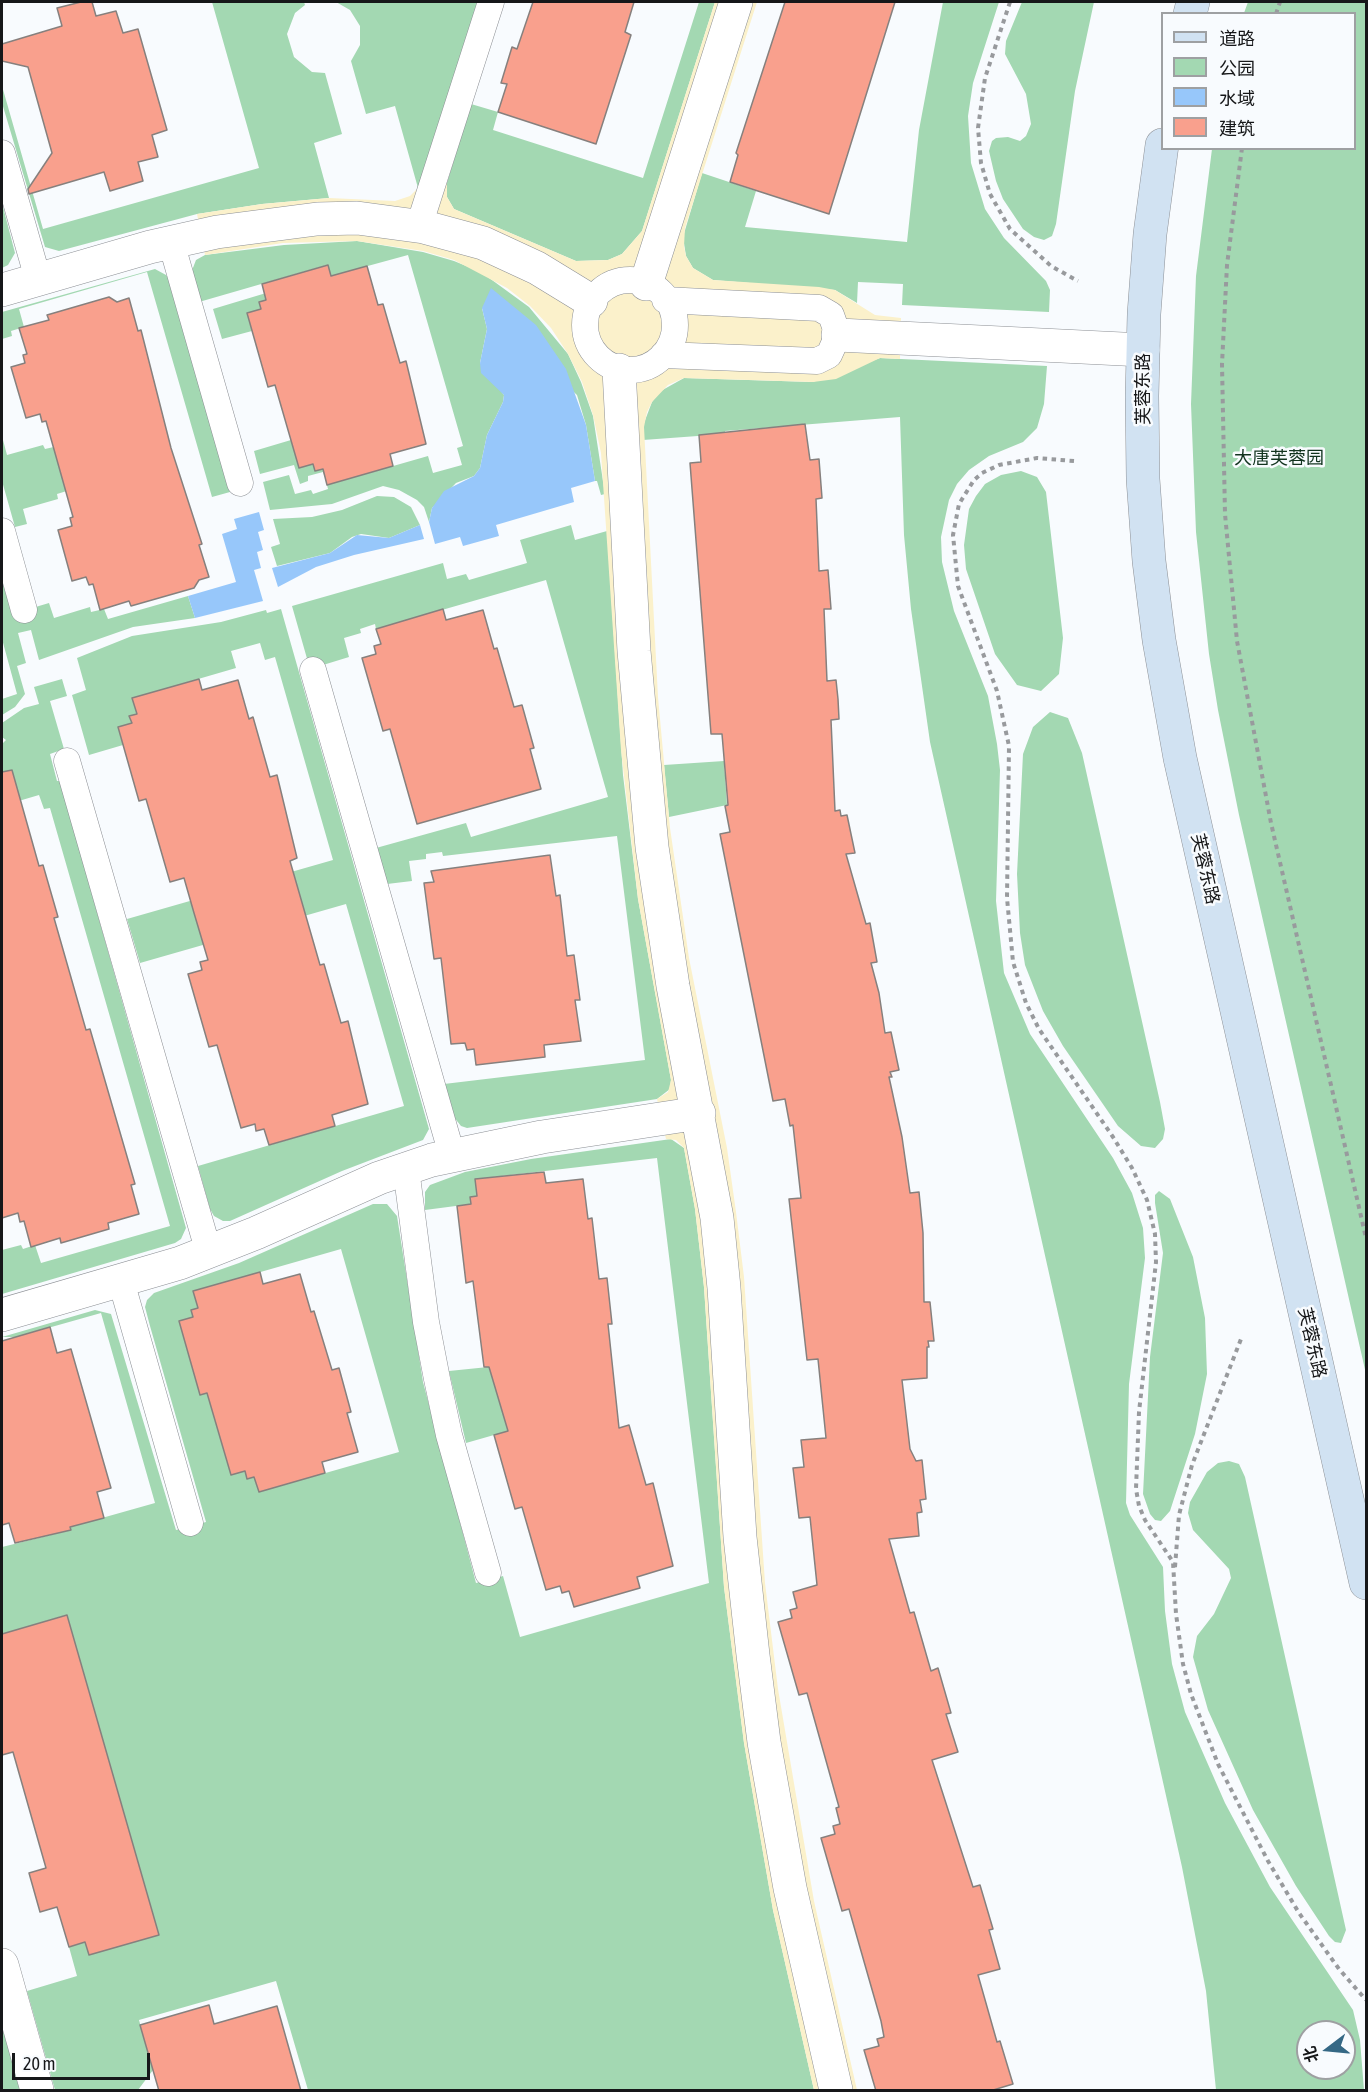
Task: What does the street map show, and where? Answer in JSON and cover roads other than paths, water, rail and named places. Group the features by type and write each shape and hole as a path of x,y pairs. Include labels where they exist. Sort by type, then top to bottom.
{"main road":[{"name":"芙蓉东路","path":"1161,150 1150,234 1143,350 1144,490 1149,561 1165,682 1366,1583"}],"street":[{"path":"659,294 736,2"},
{"path":"2,290 171,242 217,232 317,219 385,220 420,226 483,243 537,268 591,301"},
{"path":"838,335 1143,350"},
{"path":"619,370 634,651 651,837 673,986 699,1113 717,1218 723,1276 740,1537 764,1742 790,1888 836,2091"},
{"path":"2,1315 121,1281 208,1252 369,1182 452,1155 542,1137 699,1113"},
{"path":"2,1965 38,2091"}],"lane":[{"path":"420,226 491,2"},
{"path":"2,153 38,279"},
{"path":"171,242 240,483"},
{"path":"636,279 659,294 674,312 675,330 670,347 663,355 642,369 619,370 608,365 594,354 586,337 584,319 591,301 601,289 617,281 636,279"},
{"path":"659,294 819,308 831,315 838,335 829,355 817,361 663,355"},
{"path":"2,531 24,610"},
{"path":"313,670 452,1155"},
{"path":"68,761 208,1252"},
{"path":"406,1169 426,1322 437,1379 449,1435 488,1573"},
{"path":"121,1281 190,1523"}],"water":[{"path":"491,288 536,325 566,369 586,425 595,481 571,488 574,502 496,525 499,536 463,546 460,537 435,544 429,522 432,508 444,491 474,476 480,468 487,435 503,402 504,395 481,373 480,363 487,329 482,308"},
{"path":"259,512 264,530 258,532 263,550 257,552 261,568 254,570 263,601 195,618 188,596 236,582 222,534 237,529 234,519"},
{"path":"420,525 424,539 354,555 316,567 278,587 272,568 330,553 357,535 389,538"}],"park label":[{"name":"大唐芙蓉园","path":"1279,458"}]}
